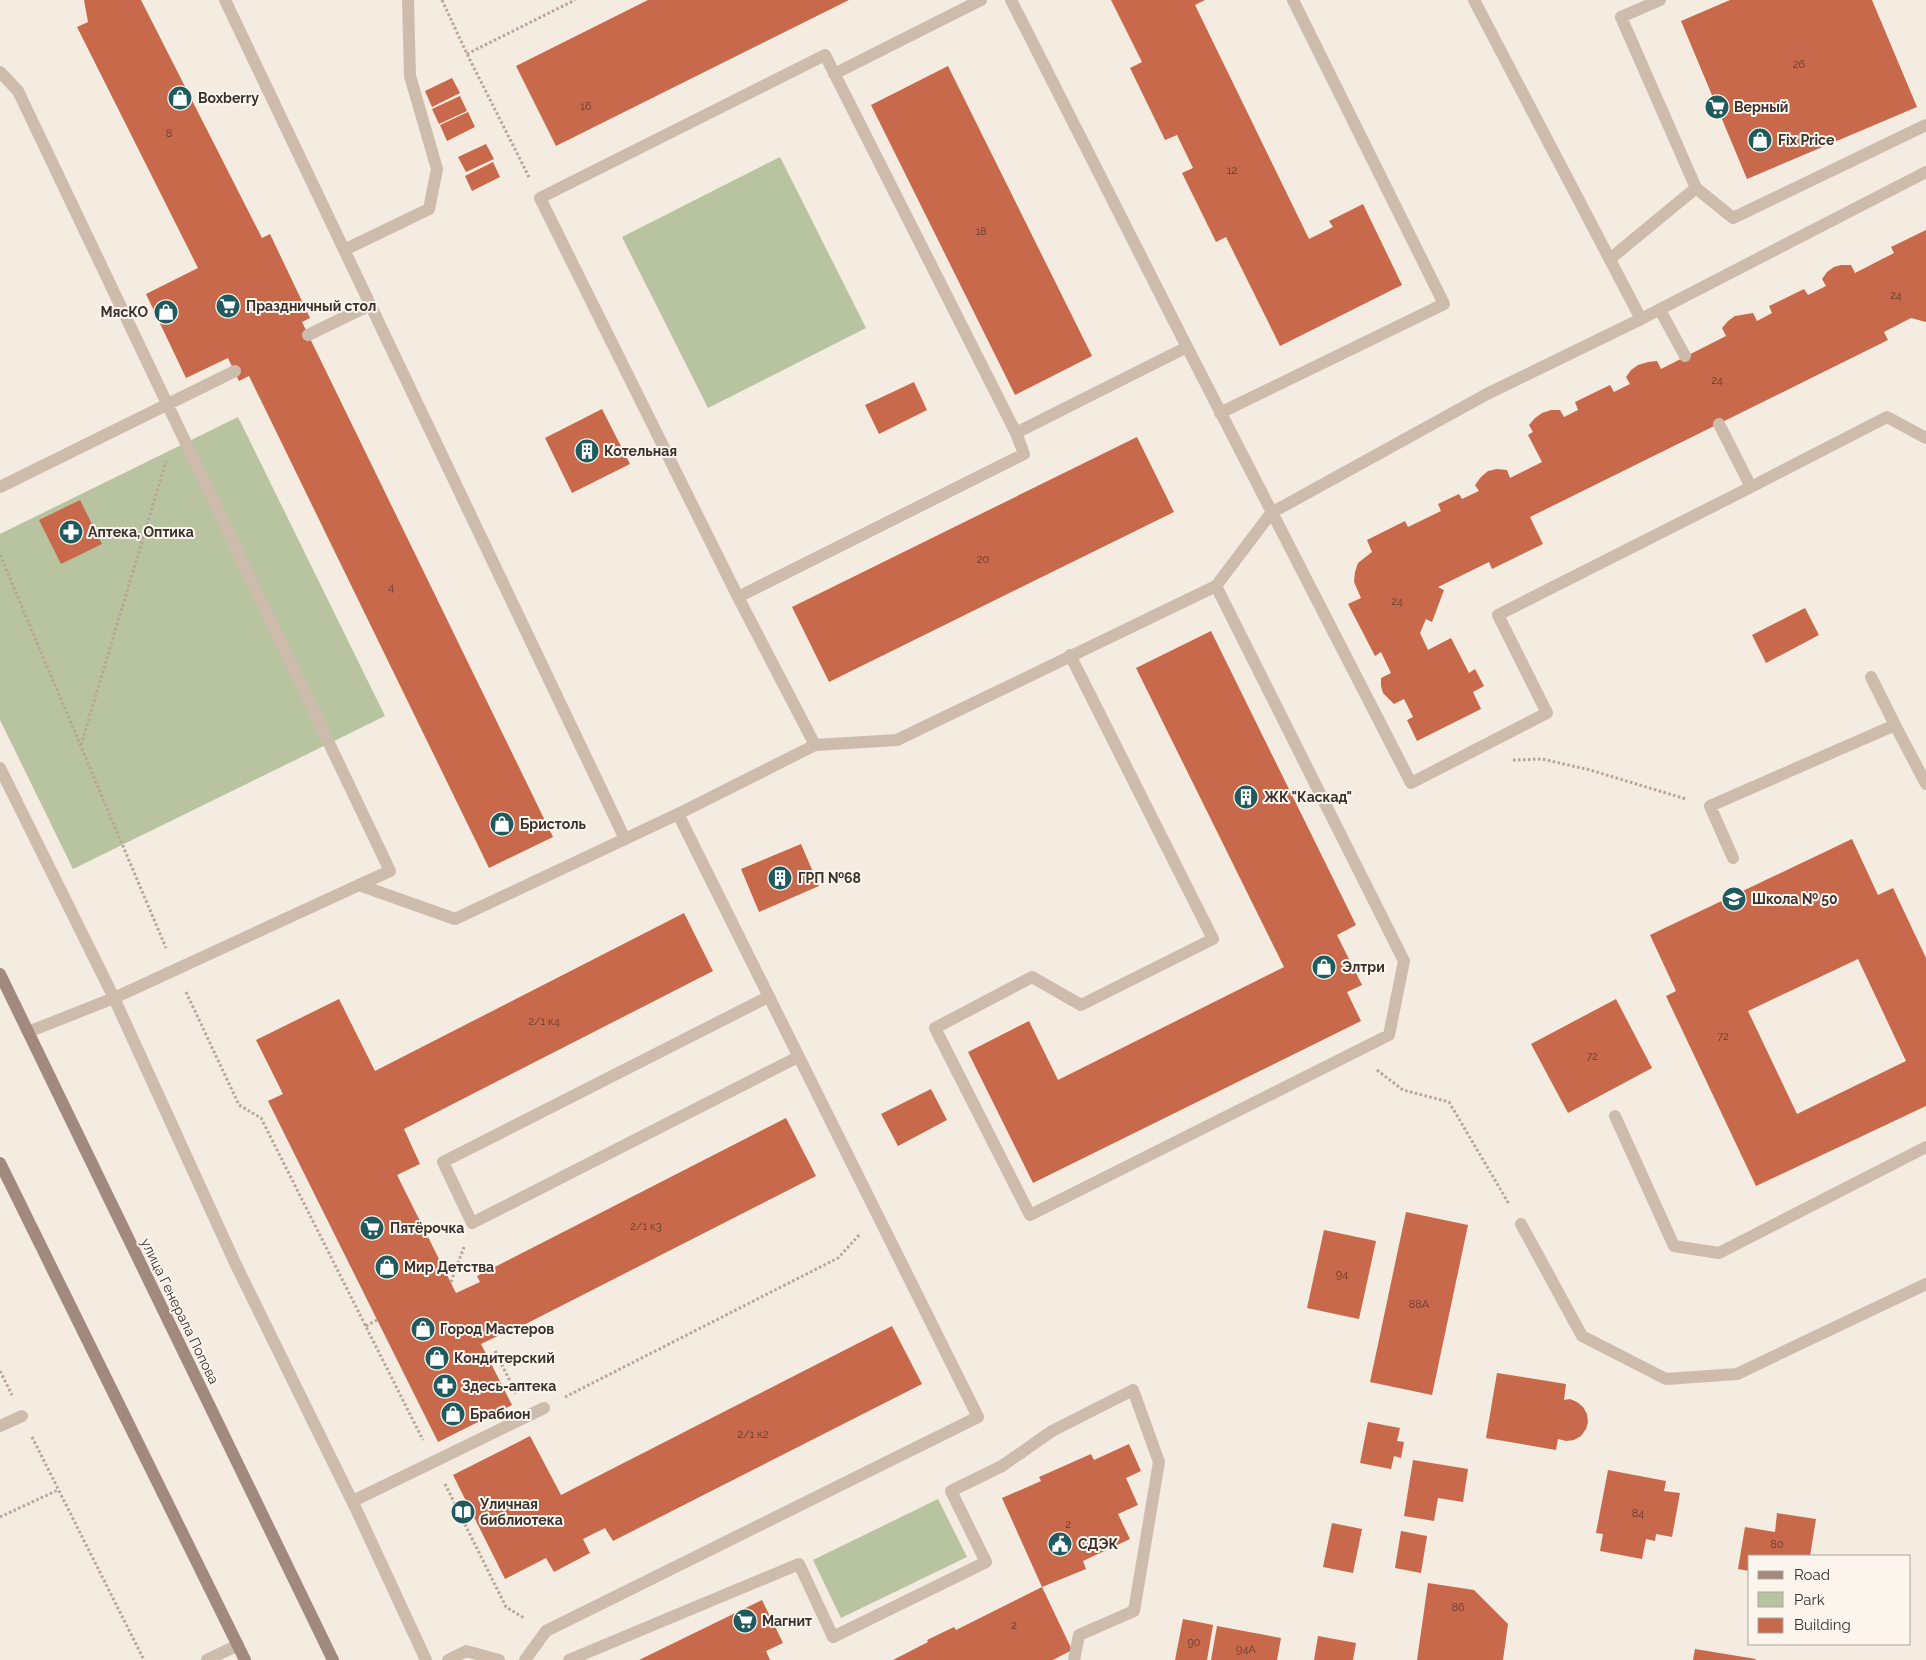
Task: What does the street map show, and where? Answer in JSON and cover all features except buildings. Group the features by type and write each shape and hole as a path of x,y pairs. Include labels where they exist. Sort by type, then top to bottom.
{"main road":[{"name":"улица Генерала Попова","path":"0,974 333,1660"},
{"path":"0,1163 245,1660"}],"street":[{"path":"225,0 625,839"},
{"path":"344,250 429,209 437,169 410,76 408,0"},
{"path":"834,74 981,0"},
{"path":"1011,0 1271,513 1411,783 1547,712 1498,615 1887,417 1926,438"},
{"path":"1220,413 1444,304 1293,0"},
{"path":"1474,0 1641,319"},
{"path":"1660,0 1621,17 1696,188 1734,218 1926,125"},
{"path":"738,597 1024,454 1016,433 825,55 540,198 738,597 815,745"},
{"path":"0,72 18,92 390,871 114,998 28,1032"},
{"path":"359,885 455,919 678,814 815,745 897,740 1216,586 1271,513 1487,394 1660,310 1926,172"},
{"path":"1610,259 1696,188"},
{"path":"308,335 370,305"},
{"path":"1660,310 1685,356"},
{"path":"1016,433 1187,347"},
{"path":"0,487 235,372"},
{"path":"1719,424 1751,487"},
{"path":"1070,655 1213,939 1081,1005 1032,977 935,1028 1030,1215 1389,1035 1404,960 1216,586"},
{"path":"1871,678 1926,784"},
{"path":"1733,858 1710,806 1895,725"},
{"path":"0,768 114,998 236,1265 352,1501 426,1660"},
{"path":"525,1660 546,1631 978,1417 678,814"},
{"path":"768,997 443,1162 472,1222 798,1057"},
{"path":"1615,1116 1674,1246 1719,1253 1926,1147"},
{"path":"1521,1224 1582,1336 1666,1379 1737,1374 1926,1284"},
{"path":"569,1660 799,1564 833,1637 986,1562 951,1491 1002,1466 1052,1431 1133,1390 1159,1462 1134,1611 1079,1635 1074,1660"},
{"path":"352,1501 544,1408"},
{"path":"0,1426 22,1416"},
{"path":"207,1660 238,1645"},
{"path":"448,1660 466,1651 499,1660"}],"path":[{"path":"442,0 467,54 540,198"},
{"path":"467,54 575,0"},
{"path":"81,746 176,424"},
{"path":"0,555 175,969 239,1105 261,1118 506,1607 546,1631"},
{"path":"1482,746 1502,760 1542,759 1552,761 1590,770 1710,806"},
{"path":"1355,1052 1403,1090 1449,1102 1521,1224"},
{"path":"451,1282 472,1222"},
{"path":"544,1408 838,1258 864,1230"},
{"path":"366,1326 377,1320"},
{"path":"495,1351 527,1416"},
{"path":"0,1371 144,1660"},
{"path":"0,1517 58,1490"}],"green space":[{"path":"780,157 866,328 708,408 622,237"},
{"path":"238,417 385,716 73,869 0,720 0,534"},
{"path":"938,1499 967,1557 841,1618 813,1560"}],"place":[{"name":"Boxberry","path":"180,98"},
{"name":"Верный","path":"1717,107"},
{"name":"Fix Price","path":"1760,140"},
{"name":"Праздничный стол","path":"228,306"},
{"name":"МясКО","path":"166,312"},
{"name":"Котельная","path":"587,451"},
{"name":"Аптека, Оптика","path":"71,532"},
{"name":"ЖК \"Каскад\"","path":"1246,797"},
{"name":"Бристоль","path":"502,824"},
{"name":"ГРП №68","path":"780,878"},
{"name":"Школа № 50","path":"1734,899"},
{"name":"Элтри","path":"1324,967"},
{"name":"Пятёрочка","path":"372,1228"},
{"name":"Мир Детства","path":"387,1267"},
{"name":"Город Мастеров","path":"423,1329"},
{"name":"Кондитерский","path":"437,1358"},
{"name":"Здесь-аптека","path":"445,1386"},
{"name":"Брабион","path":"453,1414"},
{"name":"Уличная библиотека","path":"463,1512"},
{"name":"СДЭК","path":"1060,1544"},
{"name":"Магнит","path":"745,1621"}]}
